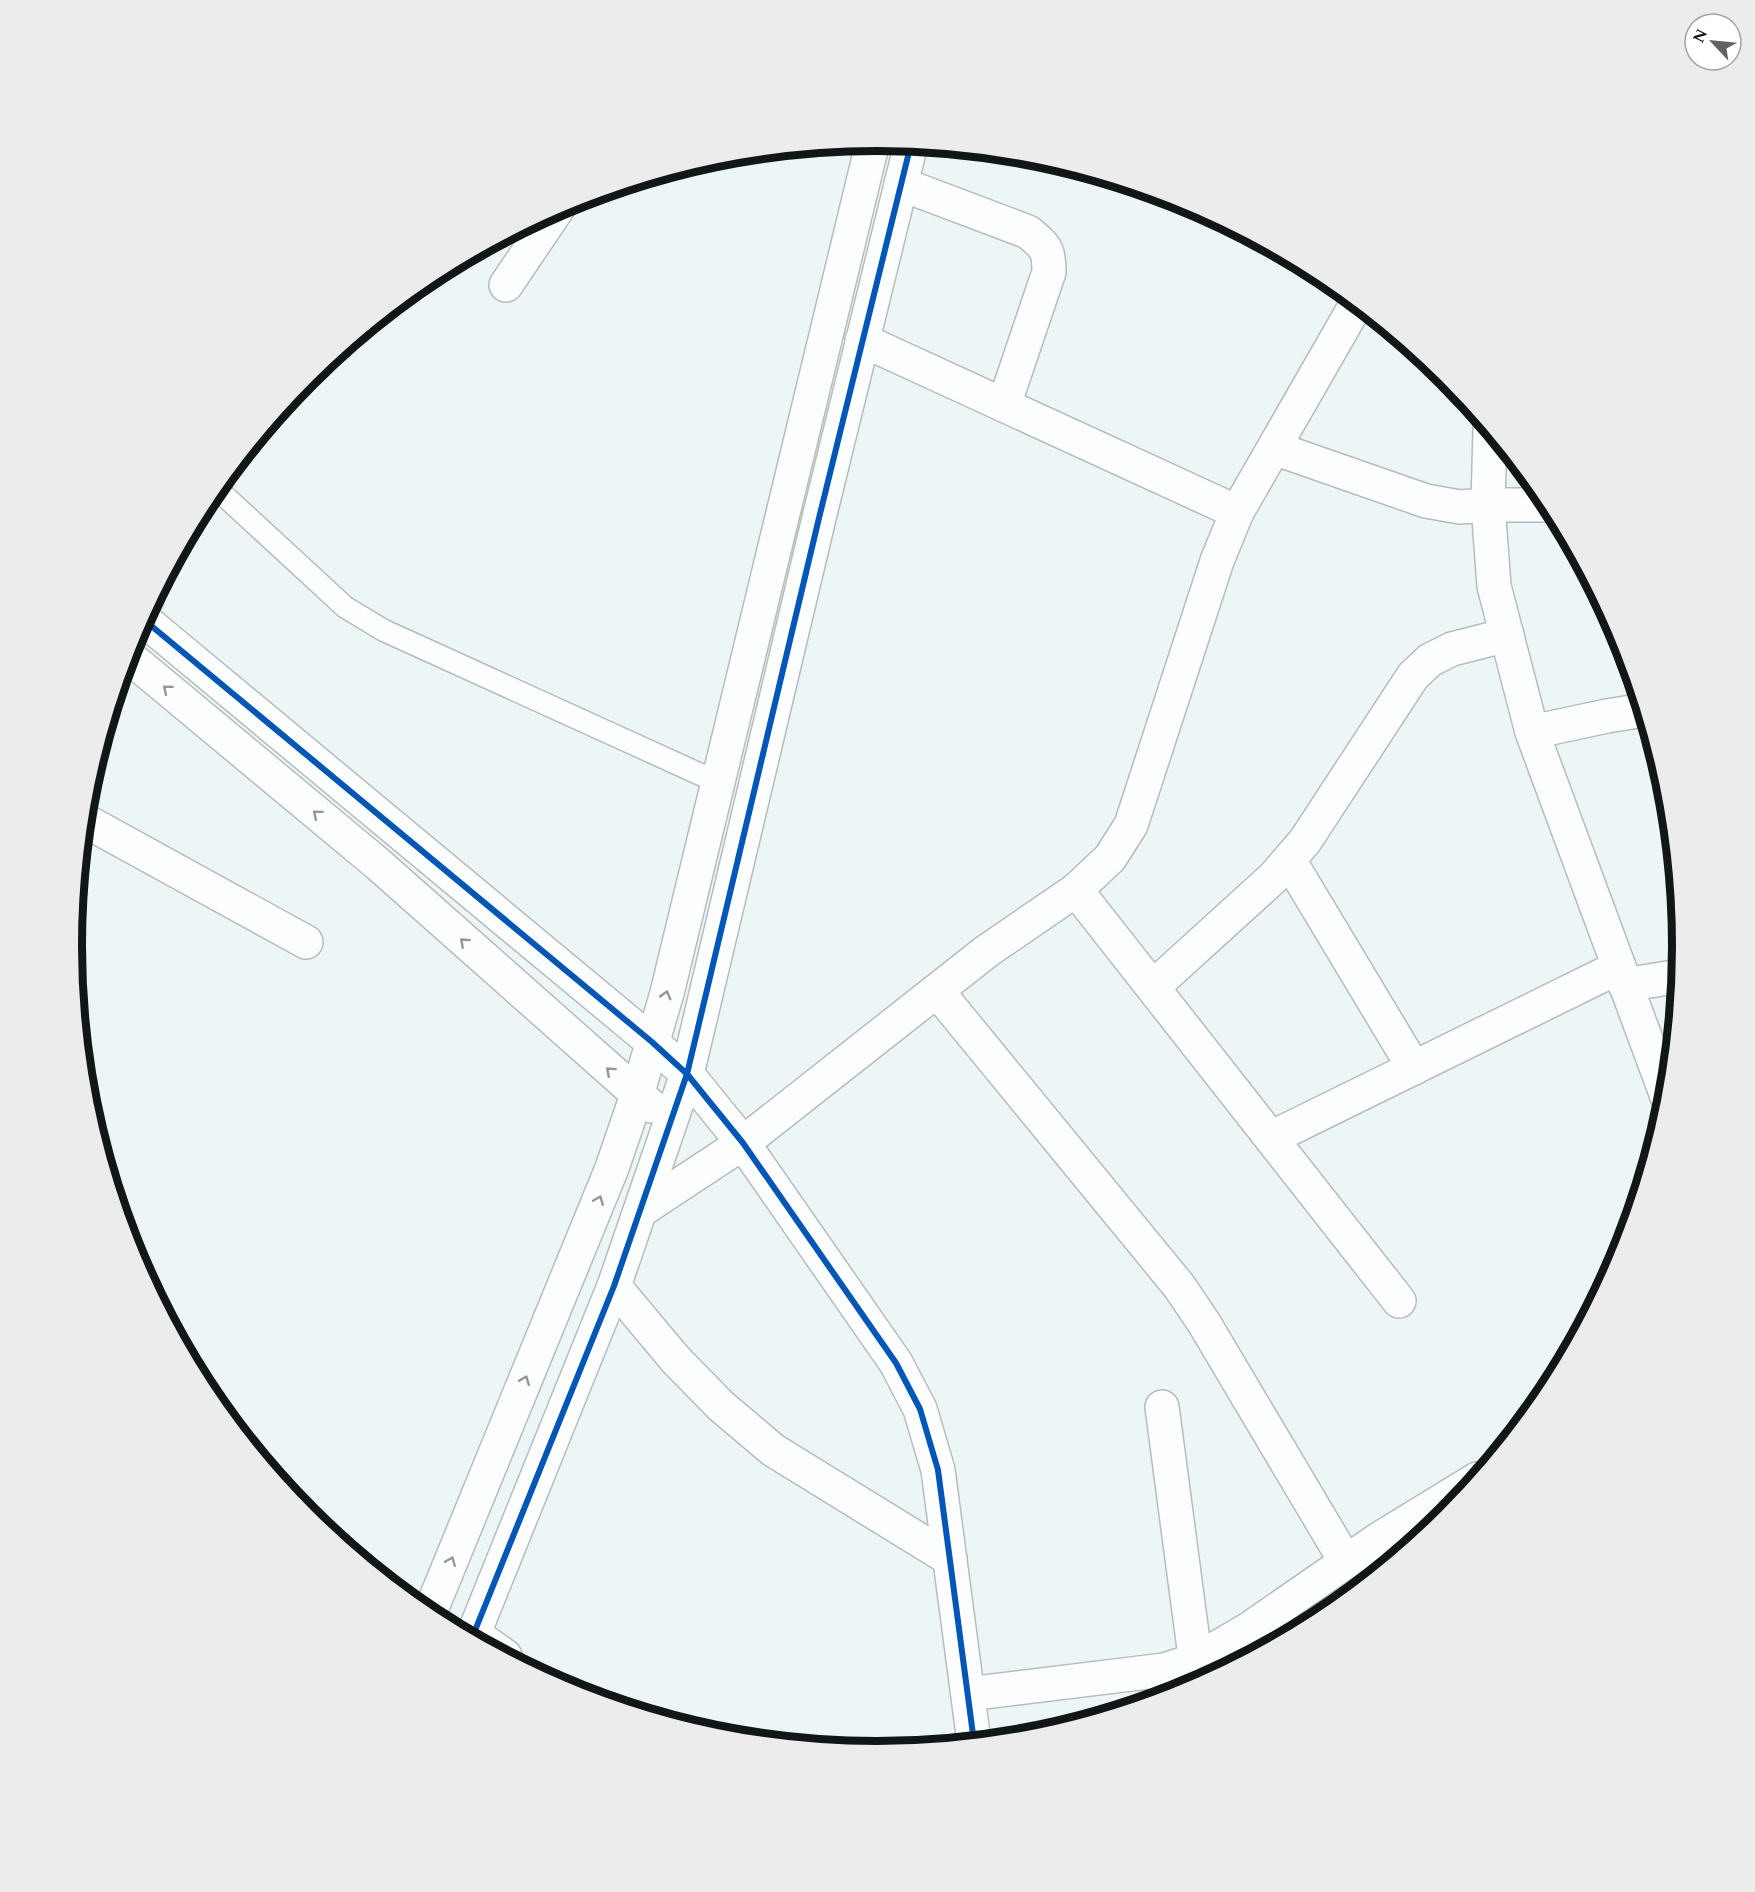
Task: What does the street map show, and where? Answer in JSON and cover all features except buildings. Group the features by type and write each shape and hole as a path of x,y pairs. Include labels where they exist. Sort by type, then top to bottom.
{"street":[{"path":"433,1605 608,1179 637,1095 667,993 870,151"},
{"path":"475,1631 614,1286 687,1074 909,152"},
{"path":"901,184 1028,232 1040,242 1049,255 1048,272 1004,405"},
{"path":"506,285 548,223"},
{"path":"640,1211 743,1143 987,951 1076,890 1110,858 1131,825 1217,561 1237,512 1353,309"},
{"path":"862,340 1237,512"},
{"path":"1490,440 1488,505 1494,586 1532,732 1661,1080"},
{"path":"1274,447 1426,501 1460,507 1538,502"},
{"path":"150,625 652,1042 687,1074 743,1143 890,1354 920,1409 938,1470 973,1735"},
{"path":"1153,987 1274,877 1305,841 1413,676 1430,660 1452,649 1507,635"},
{"path":"135,662 378,864 637,1095 671,1122"},
{"path":"1532,732 1636,711"},
{"path":"92,824 306,942"},
{"path":"1289,860 1414,1068"},
{"path":"1076,890 1399,1301"},
{"path":"1271,1138 1414,1068 1622,976 1671,976"},
{"path":"937,991 1179,1286 1204,1323 1346,1562"},
{"path":"614,1286 683,1367 721,1406 773,1450 950,1559"},
{"path":"1162,1407 1197,1672"},
{"path":"968,1694 1164,1670 1197,1672 1249,1629 1346,1562 1386,1549 1442,1506"}],"lane":[{"path":"223,494 345,607 383,630 717,782"}],"cycle path":[{"path":"475,1631 614,1286 687,1074 819,518 909,152"},
{"path":"150,625 652,1042 687,1074 743,1143 896,1363 920,1409 938,1470 973,1735"}]}
